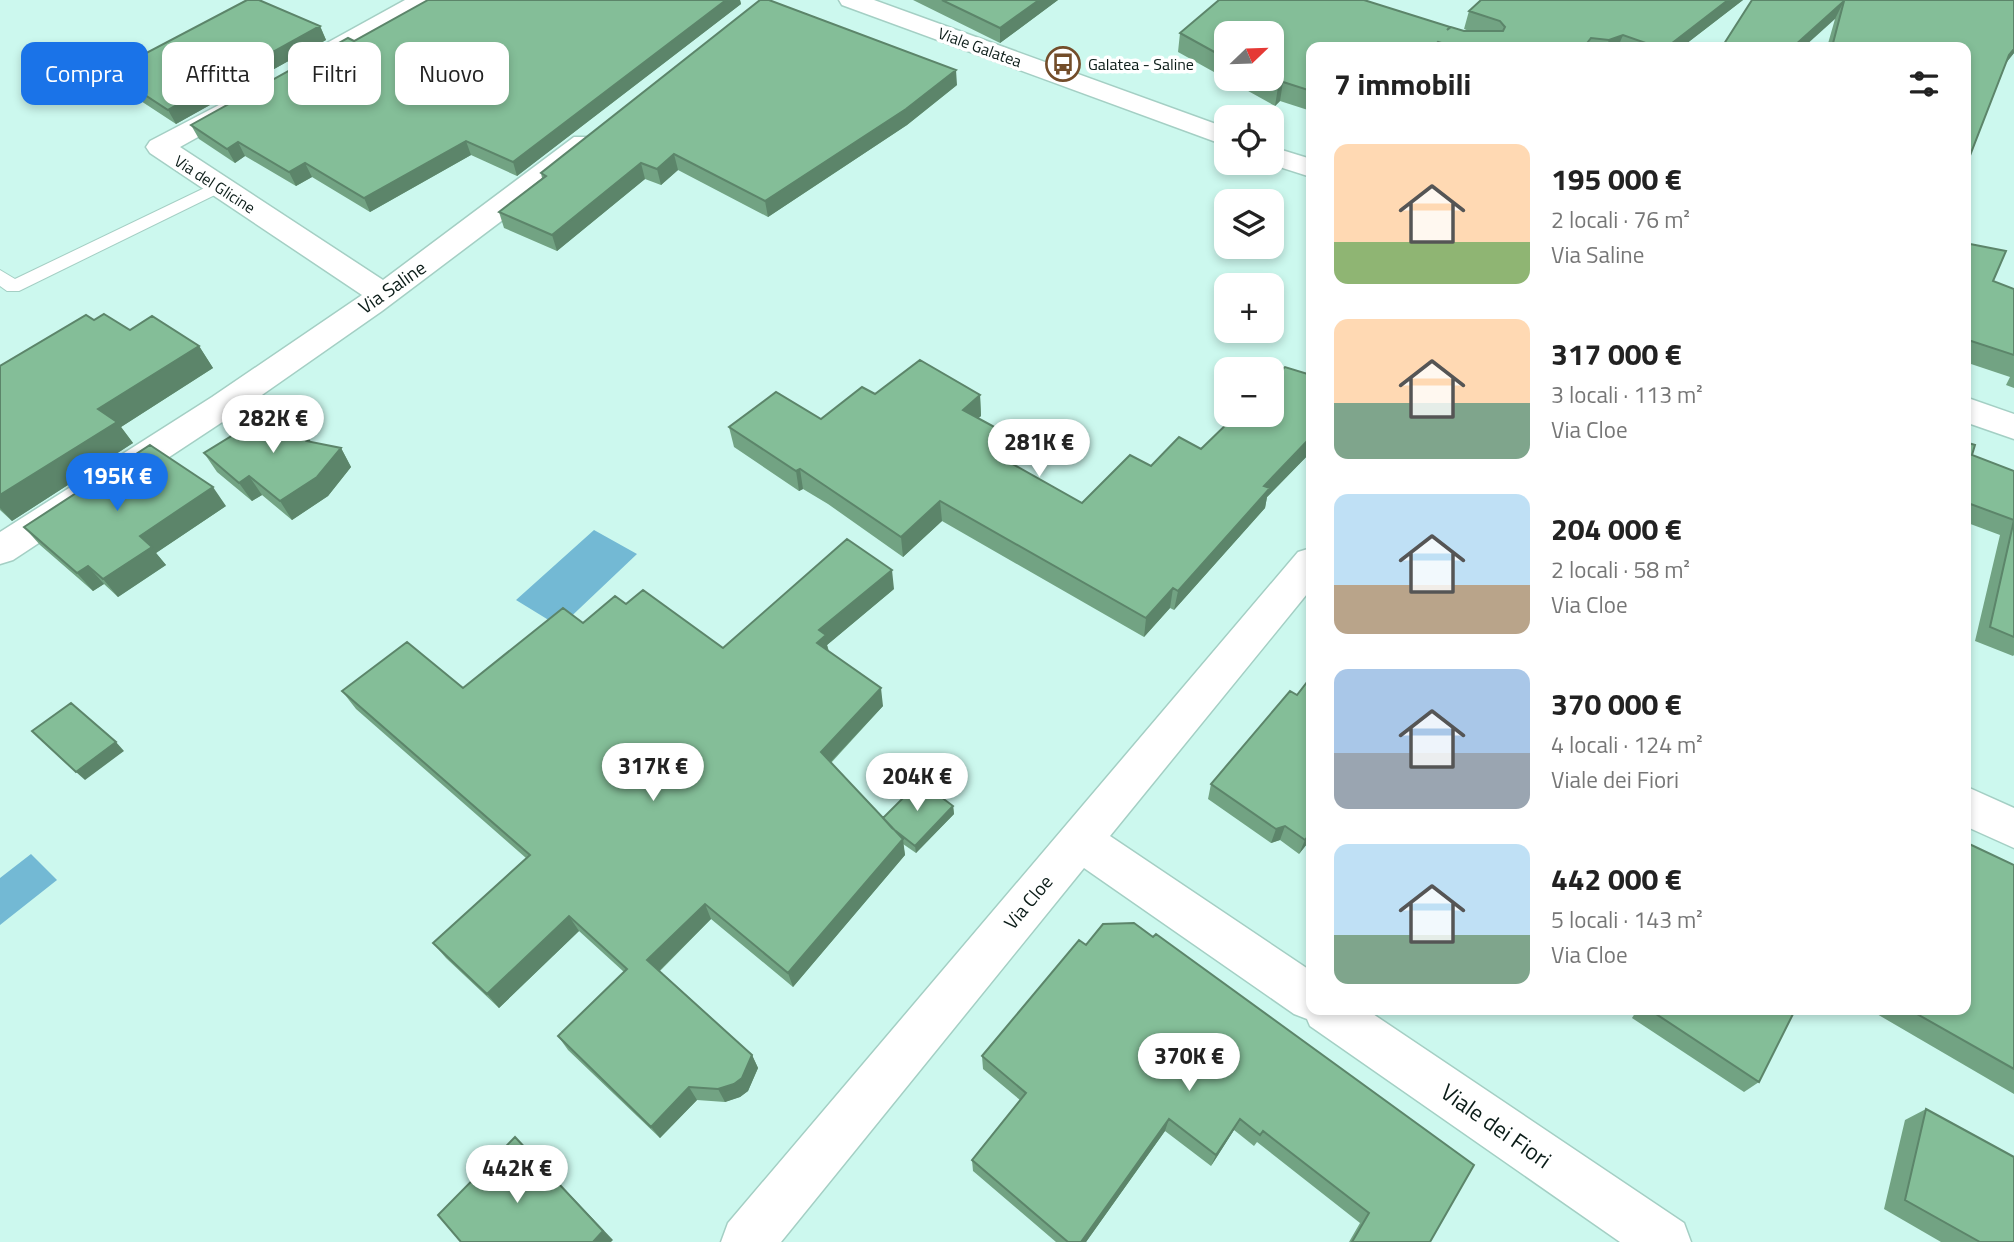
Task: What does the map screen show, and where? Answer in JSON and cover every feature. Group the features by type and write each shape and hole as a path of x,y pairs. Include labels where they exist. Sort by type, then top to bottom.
{"street":[{"name":"Via del Glicine","path":"383,294 160,147 424,0"},
{"name":"Viale Galatea","path":"851,0 1214,133"},
{"name":"Via Saline","path":"0,550 249,388 383,294 608,124"},
{"path":"1284,159 1306,167"},
{"path":"1971,411 2014,427"},
{"name":"Via Cloe","path":"747,1242 1306,568"},
{"path":"1971,807 2014,829"},
{"path":"1079,840 1306,995"},
{"name":"Viale dei Fiori","path":"1334,1015 1665,1242"}],"lane":[{"path":"0,276 13,287 219,186"}],"water":[{"path":"594,530 637,554 560,627 516,600"},
{"path":"31,854 57,880 0,925 0,878"}],"building":[{"path":"247,0 259,0 320,26 274,51 274,42 167,42"},
{"path":"428,0 726,0 513,162 466,141 364,198 305,163 289,172 238,142 227,149 191,125 227,105 274,105 274,79 288,71 288,105 381,105 381,42 341,42 348,38 354,41"},
{"path":"760,0 769,0 956,70 906,109 765,201 674,154 657,169 641,163 552,235 499,212 546,176 541,173"},
{"path":"942,0 1039,0 1000,28"},
{"path":"1219,0 1364,0 1450,27 1447,30 1451,27 1464,31 1503,31 1505,27 1500,21 1469,11 1481,0 1728,0 1673,42 1643,42 1623,35 1609,40 1591,38 1588,42 1306,42 1306,89 1284,82 1284,21 1214,21 1214,52 1180,33"},
{"path":"1752,0 2014,0 2014,49 2009,55 1971,153 1971,42 1833,42 1844,1 1799,42 1725,42"},
{"path":"162,45 162,105 177,105 168,110 148,97 148,52"},
{"path":"1971,244 2006,251 1993,281 2014,289 2014,355 1971,341"},
{"path":"104,314 130,330 152,316 199,346 98,409 117,422 0,495 0,366 86,315 94,320"},
{"path":"920,360 980,395 963,410 1011,436 993,453 1082,503 1130,455 1151,466 1179,437 1201,449 1224,427 1284,427 1285,367 1306,373 1306,442 1264,486 1270,488 1178,591 1173,588 1146,618 940,501 901,537 800,469 796,471 729,427 776,392 821,419 862,387 875,394"},
{"path":"285,411 299,422 306,441 341,448 317,477 280,501 249,476 239,483 204,453 264,416"},
{"path":"1971,444 1975,445 1972,455 2014,471 2014,520 1971,504"},
{"path":"150,445 213,487 140,536 152,547 103,579 88,566 77,573 24,527"},
{"path":"2014,520 2014,637 1990,627"},
{"path":"847,539 892,570 819,630 826,635 817,643 881,688 821,752 903,839 788,973 705,904 647,960 752,1055 742,1078 734,1084 718,1089 689,1087 651,1127 558,1036 627,969 569,916 487,994 433,943 530,855 342,691 407,642 463,688 563,608 583,623 615,596 626,604 643,590 723,648"},
{"path":"1306,683 1305,840 1285,826 1276,829 1211,784 1290,691 1297,695"},
{"path":"71,703 116,742 76,772 32,731"},
{"path":"920,781 953,806 915,846 883,818"},
{"path":"1971,845 2014,865 2014,1069 1919,1015 1971,1015"},
{"path":"1134,923 1153,937 1156,934 1474,1165 1430,1242 1352,1242 1369,1213 1263,1131 1260,1135 1240,1119 1216,1155 1169,1119 1081,1242 1068,1242 972,1160 1026,1093 982,1056 1079,940 1086,945 1103,924"},
{"path":"1658,1015 1792,1015 1759,1082"},
{"path":"1926,1109 2014,1157 2014,1242 1980,1242 1905,1200"},
{"path":"515,1137 603,1231 593,1242 461,1242 438,1215"}],"place":[{"name":"Galatea - Saline","path":"1063,64"}]}
